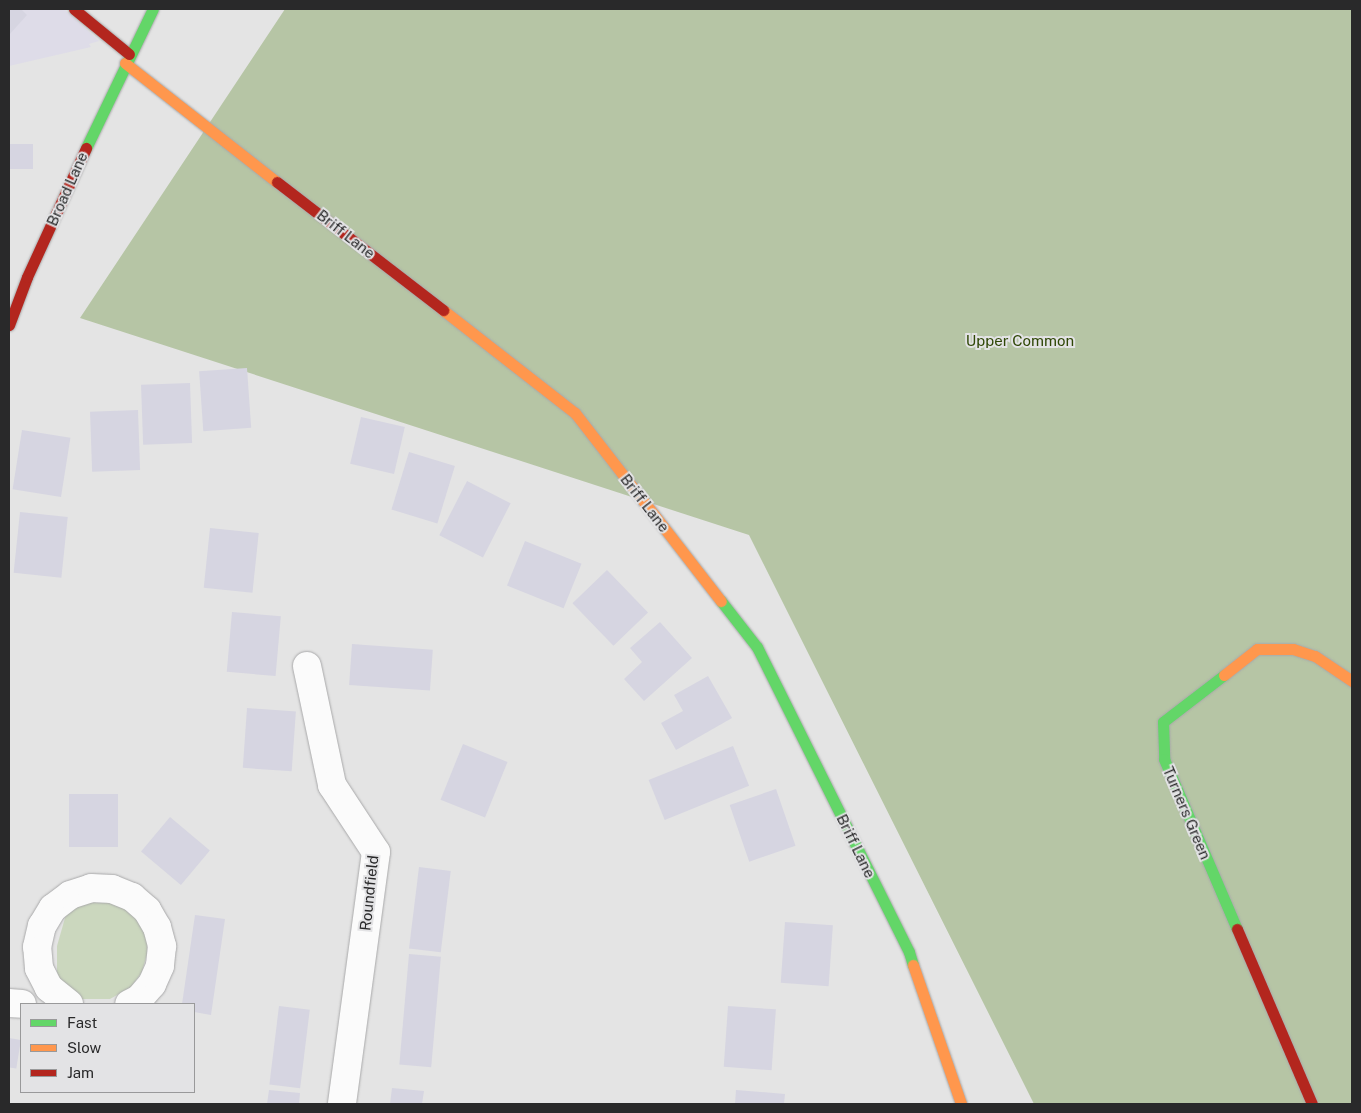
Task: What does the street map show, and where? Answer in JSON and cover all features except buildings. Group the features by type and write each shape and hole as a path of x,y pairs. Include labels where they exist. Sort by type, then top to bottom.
{"street":[{"name":"Briff Lane","path":"74,9 127,58 575,413 757,647 909,952 941,1051 961,1104"},
{"name":"Broad Lane","path":"9,325 28,277 127,58 153,9"},
{"name":"Turners Green","path":"1312,1104 1164,759 1163,722 1257,649 1293,649 1315,656 1352,681"},
{"name":"Roundfield","path":"307,666 332,785 376,852 342,1104"},
{"path":"57,1003 39,968 37,947 42,926 53,908 70,895 91,888 112,889 132,897 147,910 157,927 162,946 160,966 152,984 139,999 131,1003"}],"shaded area":[{"path":"9,9 64,9 99,41 89,44 91,47 9,66"}],"green space":[{"name":"Upper Common","path":"285,9 1352,9 1352,1104 1034,1104 749,535 80,318"},
{"path":"118,893 147,933 147,954 142,972 131,987 110,999 81,999 57,980 57,946 67,911 79,897"}],"traffic: fast":[{"path":"86,148 153,9"},
{"path":"721,601 757,647 909,952 913,965"},
{"path":"1224,675 1163,722 1164,759 1237,929"}],"traffic: slow":[{"path":"125,63 277,182"},
{"path":"443,310 575,413 721,601"},
{"path":"1224,675 1257,649 1293,649 1315,656 1352,681"},
{"path":"913,965 961,1104"}],"traffic: jam":[{"path":"74,9 129,54"},
{"path":"9,325 27,277 86,148"},
{"path":"277,182 443,310"},
{"path":"1237,929 1312,1104"}]}
